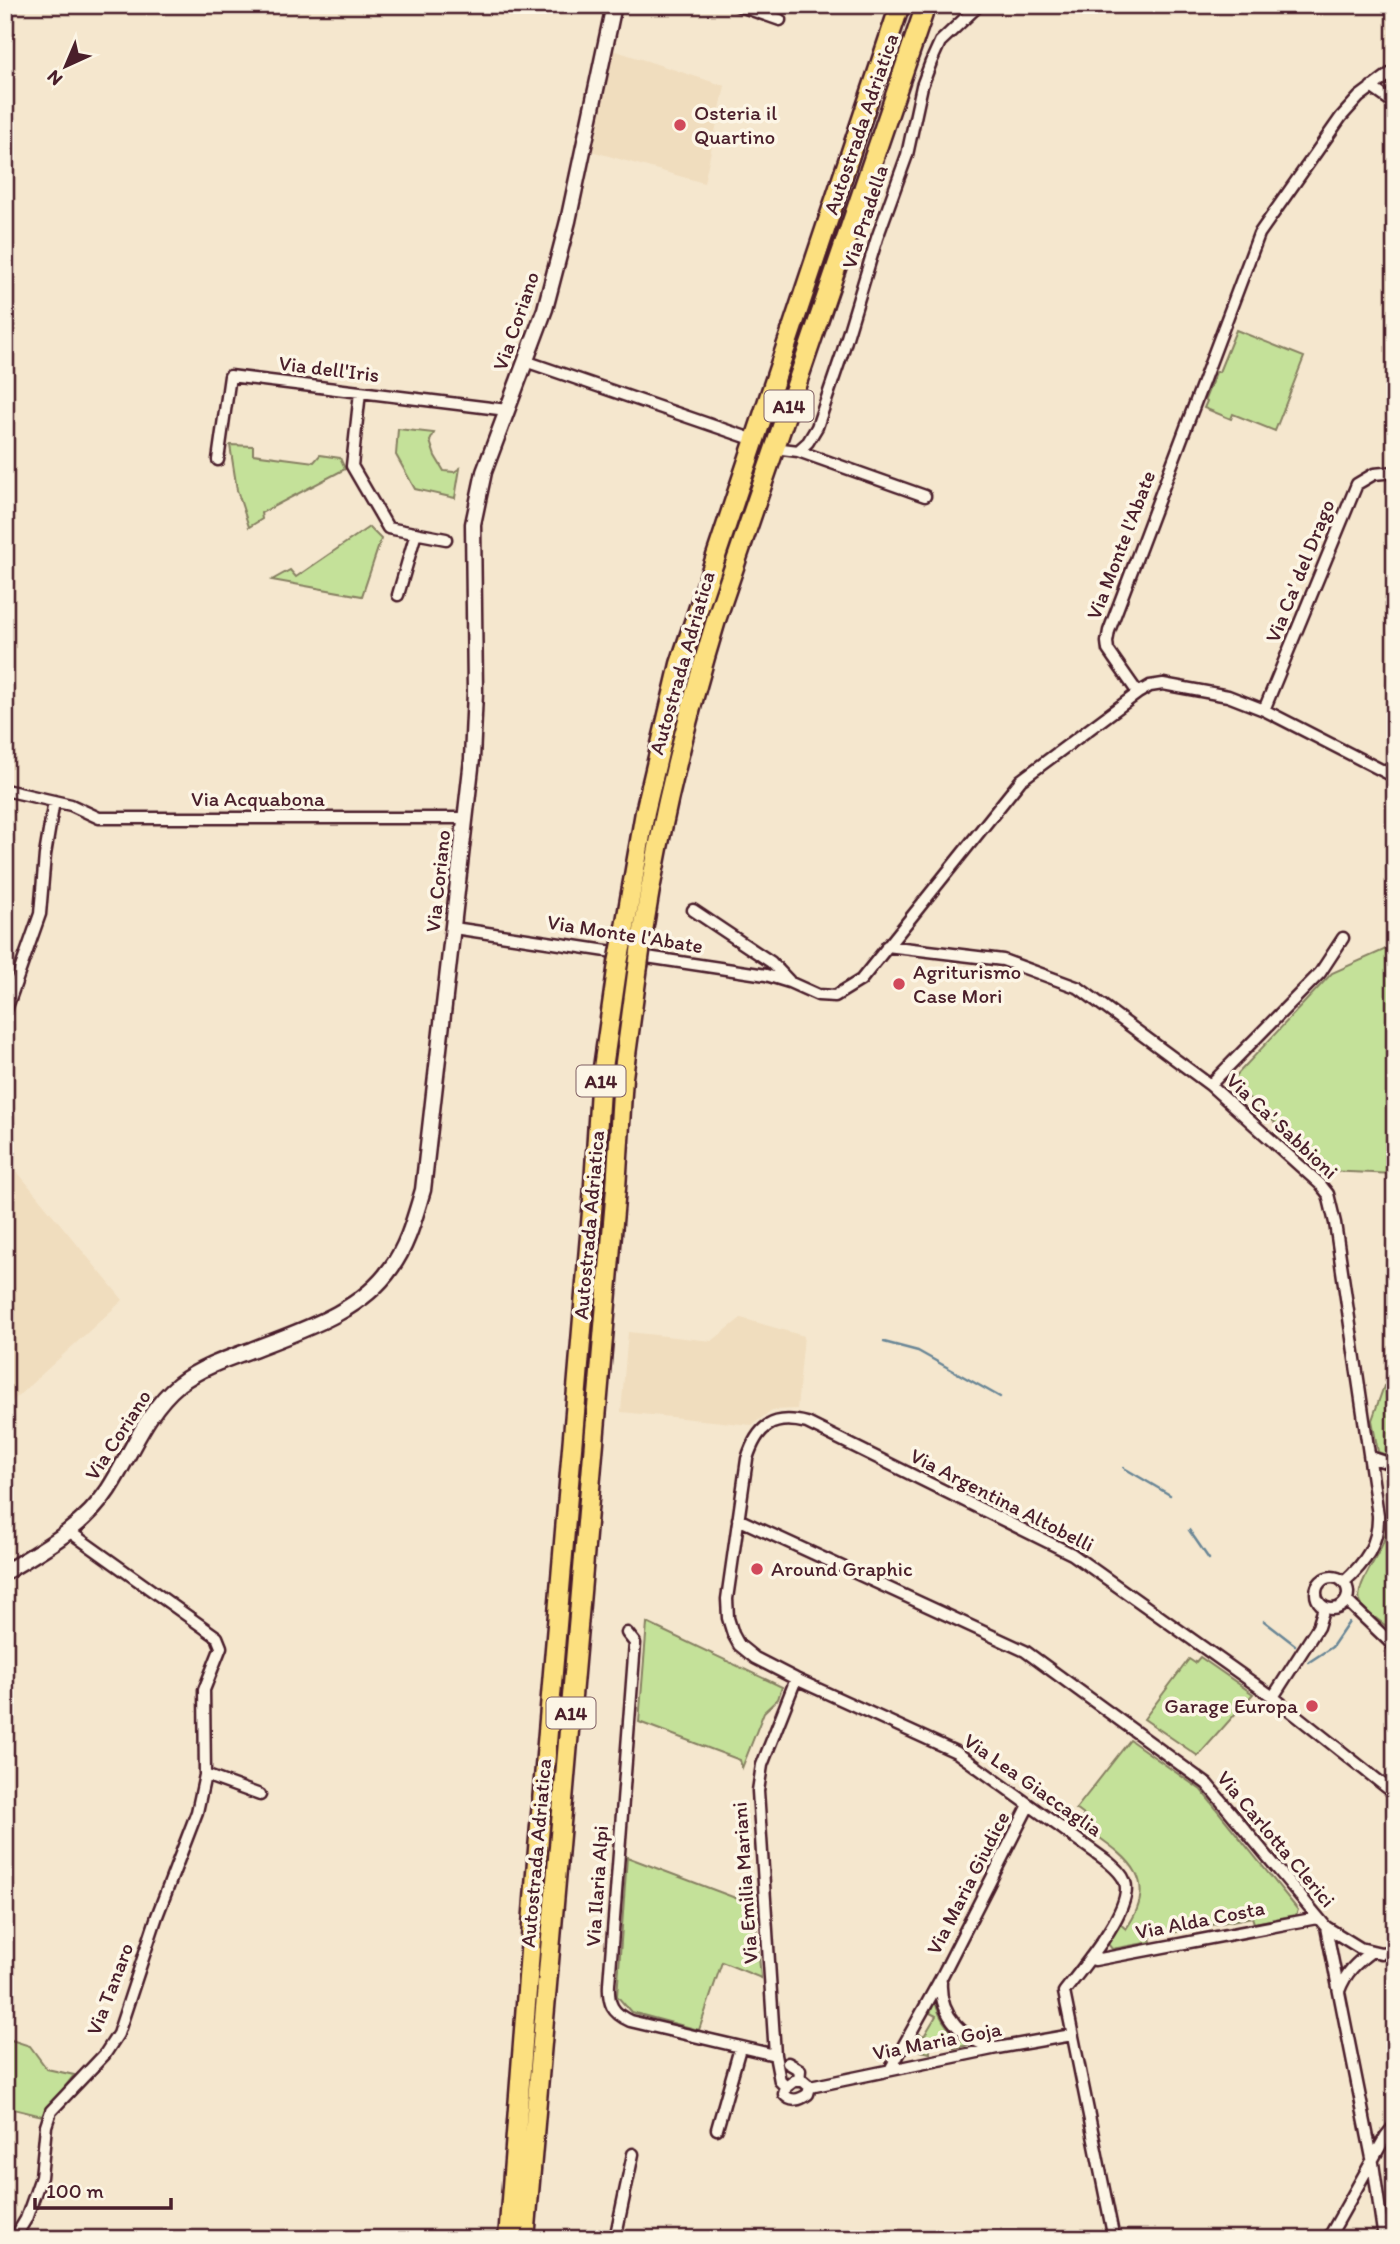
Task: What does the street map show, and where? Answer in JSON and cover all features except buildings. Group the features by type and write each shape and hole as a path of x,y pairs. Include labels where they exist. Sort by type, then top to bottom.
{"highway":[{"name":"Autostrada Adriatica","path":"508,2239 600,1089 618,963 645,812 680,664 900,5"},
{"name":"Autostrada Adriatica","path":"525,2239 615,1198 623,1077 642,937 665,810 717,617 926,5"}],"main road":[{"name":"Via Coriano","path":"5,1572 70,1532 90,1513 108,1490 153,1412 179,1384 210,1365 305,1329 346,1307 373,1289 391,1268 407,1240 423,1190 472,760 475,692 473,524 484,472 545,309 568,221 614,5"}],"street":[{"path":"737,5 780,20"},
{"name":"Via Pradella","path":"798,451 808,442 817,427 842,354 877,238 907,155 922,86 931,62 950,30 965,21 979,5"},
{"name":"Via Monte l'Abate","path":"454,928 766,975 818,995 835,996 861,980 1021,780 1138,694 1108,650 1109,631 1259,234 1341,117 1370,87 1395,70"},
{"path":"1370,87 1395,104"},
{"path":"525,361 746,437"},
{"name":"Via dell'Iris","path":"218,460 230,376 507,410"},
{"path":"360,392 352,466 388,528 446,539"},
{"path":"782,449 798,451 925,496"},
{"name":"Via Ca' del Drago","path":"1264,710 1357,484 1374,474 1395,472"},
{"path":"398,595 416,533"},
{"path":"1138,694 1150,686 1177,685 1228,696 1264,710 1395,777"},
{"name":"Via Acquabona","path":"5,790 71,805 99,818 466,818"},
{"path":"5,1013 40,914 45,855 54,801"},
{"name":"Via Monte l'Abate","path":"693,910 771,962 789,982"},
{"path":"1210,1084 1320,973 1343,938"},
{"name":"Via Ca' Sabbioni","path":"887,946 1003,960 1079,988 1210,1084 1328,1194 1335,1223 1379,1528 1373,1548 1362,1566 1344,1582"},
{"name":"Via Argentina Altobelli","path":"747,1459 752,1442 768,1425 775,1420 790,1418 807,1423 1072,1554 1273,1697 1395,1794"},
{"path":"1370,1457 1395,1465"},
{"name":"Via Lea Giaccaglia","path":"747,1459 727,1599 728,1618 739,1645 755,1658 796,1679 956,1752 1107,1861 1118,1871 1125,1883 1126,1895 1122,1907 1090,1958 1064,1992 1114,2239"},
{"name":"Via Carlotta Clerici","path":"738,1519 1025,1651 1208,1784 1326,1927 1373,2163 1384,2239"},
{"name":"Via Tanaro","path":"13,2239 26,2219 41,2177 46,2126 51,2111 105,2054 118,2034 157,1916 197,1812 205,1775 204,1689 221,1647 217,1637 70,1532"},
{"path":"1329,1577 1340,1579 1348,1591 1347,1601 1339,1608 1324,1608 1319,1604 1315,1593 1319,1583 1329,1577"},
{"path":"1347,1601 1395,1647"},
{"path":"1273,1697 1318,1627 1324,1608"},
{"name":"Via Ilaria Alpi","path":"627,1633 635,1643 608,1998 615,2012 630,2021 775,2055"},
{"name":"Via Emilia Mariani","path":"786,2087 780,2081 775,2055 758,1791 762,1765 796,1679"},
{"path":"205,1775 260,1795"},
{"name":"Via Maria Giudice","path":"890,2070 941,1978 1029,1805"},
{"name":"Via Alda Costa","path":"1090,1958 1317,1918"},
{"path":"1326,1927 1360,1948 1381,1954 1395,1951"},
{"path":"1339,1992 1343,1978 1351,1968 1372,1951"},
{"name":"Via Maria Giudice","path":"941,1978 942,2002 953,2022 978,2042 997,2048"},
{"name":"Via Maria Goja","path":"810,2087 1072,2035"},
{"path":"717,2129 740,2048"},
{"path":"788,2063 800,2070 799,2081"},
{"path":"799,2081 810,2087 808,2094 795,2100 790,2099 784,2094 786,2087 799,2081"},
{"path":"1328,2239 1386,2136 1395,2125"},
{"path":"615,2239 633,2154"},
{"name":"Via Carlotta Clerici","path":"1382,2220 1391,2239"}],"shaded area":[{"path":"613,50 725,86 704,183 591,151"},
{"path":"5,1157 123,1300 5,1408"},
{"path":"741,1318 804,1336 797,1409 772,1410 752,1425 621,1412 628,1332 712,1341"}],"green space":[{"path":"1236,330 1304,357 1275,431 1233,414 1231,419 1204,408 1216,372 1219,372"},
{"path":"398,429 434,433 430,441 444,471 454,472 460,468 455,498 415,489 396,455"},
{"path":"230,445 253,446 253,454 314,462 320,455 340,458 345,469 261,513 262,519 249,527 237,490"},
{"path":"369,527 381,539 362,596 272,580 290,570 296,577"},
{"path":"1395,945 1395,1174 1326,1171 1231,1081 1332,973"},
{"path":"1384,1386 1395,1389 1395,1458 1378,1452 1372,1420"},
{"path":"1390,1512 1395,1517 1395,1634 1364,1608 1359,1598 1363,1582 1384,1540 1386,1513"},
{"path":"647,1623 782,1687 778,1699 764,1712 742,1768 740,1760 639,1722"},
{"path":"1200,1657 1253,1694 1198,1756 1144,1719 1189,1659 1195,1663"},
{"path":"1130,1740 1201,1790 1298,1910 1296,1915 1254,1923 1252,1917 1150,1937 1151,1942 1112,1949 1107,1943 1119,1923 1126,1929 1137,1910 1141,1893 1139,1879 1122,1855 1079,1823 1084,1815 1076,1809"},
{"path":"627,1857 754,1905 761,1978 722,1962 699,2030 631,2012 617,1996"},
{"path":"935,2001 947,2026 969,2045 954,2048 952,2041 930,2046 930,2053 921,2051 916,2046 914,2040 918,2033 924,2036 936,2016 930,2013"},
{"path":"5,2038 30,2046 47,2069 74,2075 42,2116 5,2107"}],"waterway":[{"path":"884,1342 918,1351 1000,1397"},
{"path":"1124,1468 1170,1495"},
{"path":"1189,1530 1209,1559"},
{"path":"1264,1621 1295,1645"},
{"path":"1309,1662 1332,1647 1349,1622"}],"place":[{"name":"Osteria il Quartino","path":"680,125"},
{"name":"Agriturismo Case Mori","path":"899,984"},
{"name":"Around Graphic","path":"757,1569"},
{"name":"Garage Europa","path":"1312,1706"}]}
